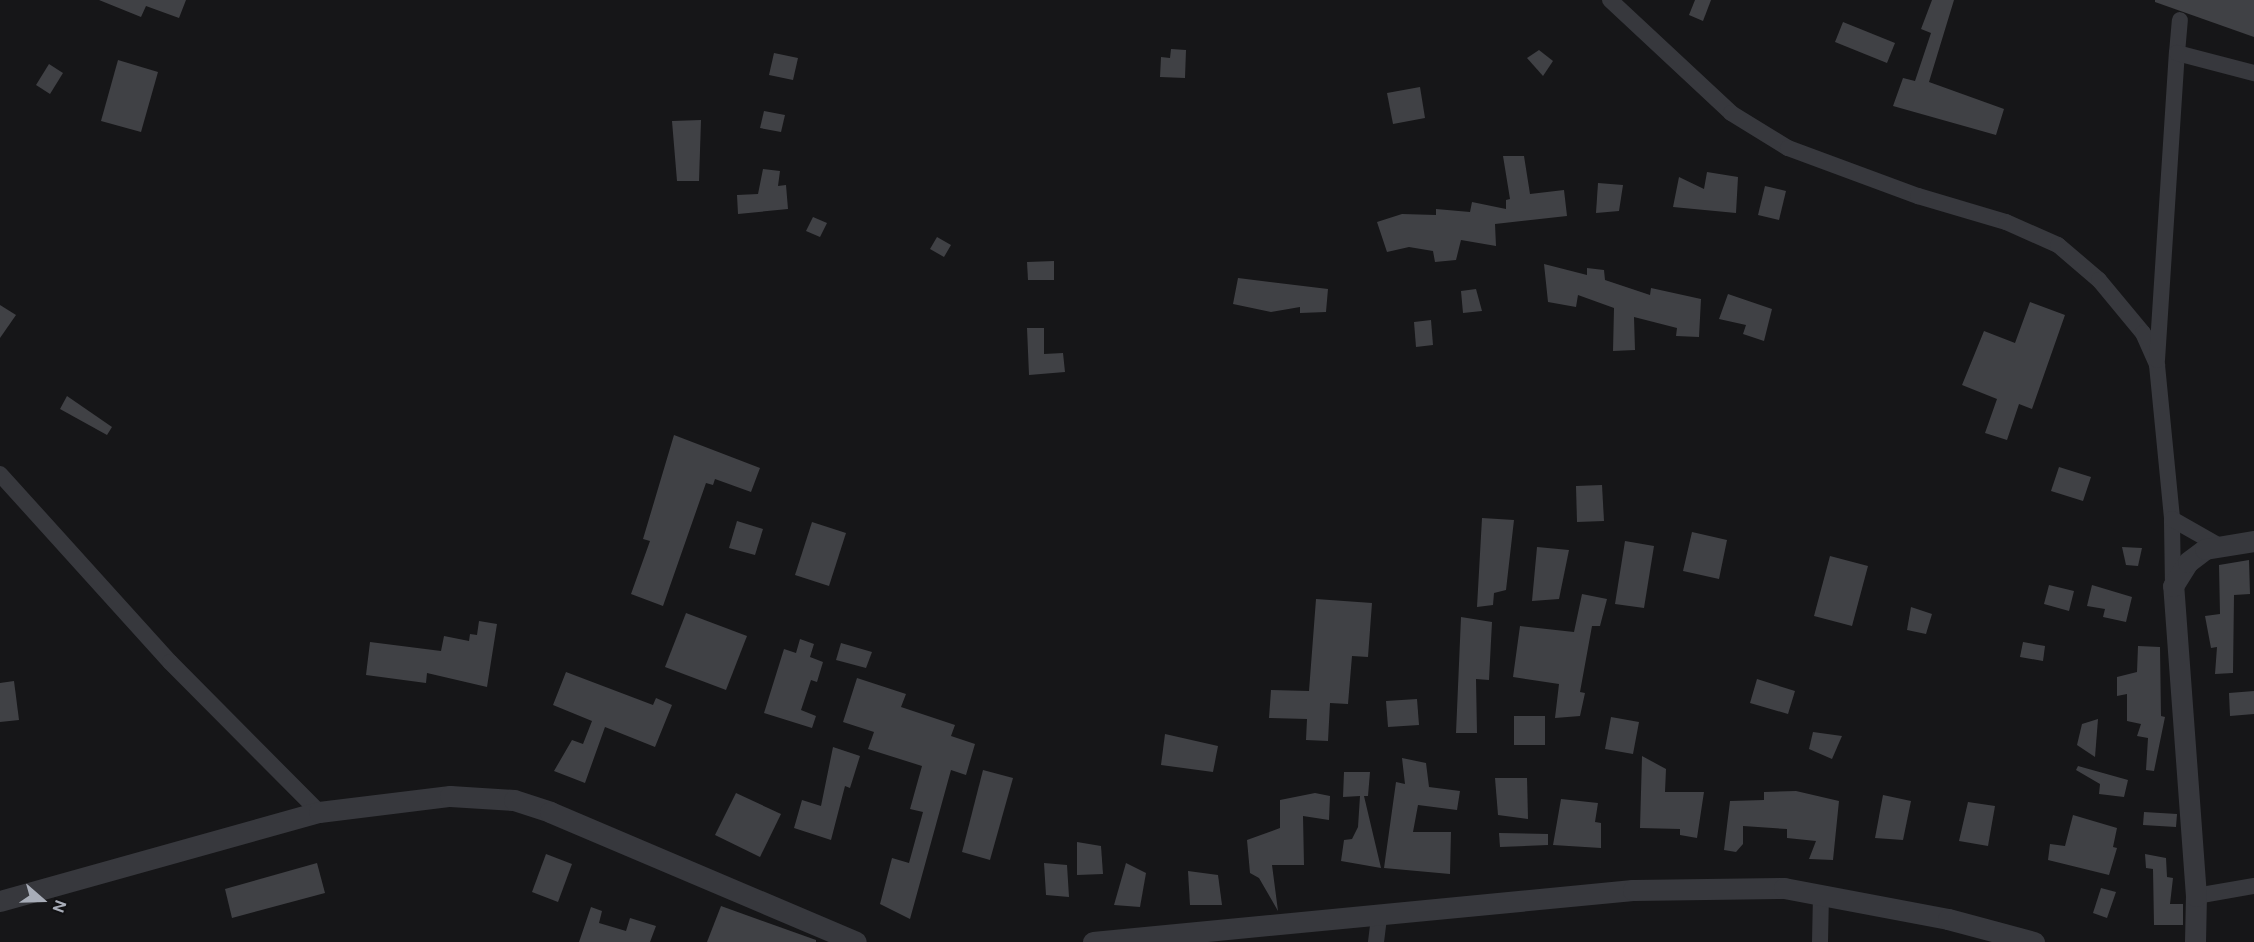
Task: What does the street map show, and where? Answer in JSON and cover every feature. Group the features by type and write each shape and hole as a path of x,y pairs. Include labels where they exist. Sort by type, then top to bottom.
{"street":[{"path":"1610,0 1731,113 1788,148 1918,196 2006,222 2058,245 2098,280 2143,333 2157,365"},
{"path":"2180,20 2157,365 2172,519 2173,586 2196,896 2195,942"},
{"path":"2177,53 2254,73"},
{"path":"0,474 170,662 319,812"},
{"path":"2172,519 2218,545"},
{"path":"2173,586 2188,562 2218,545 2254,541"},
{"path":"0,901 319,812 450,796 514,800 856,942"},
{"path":"2196,896 2254,886"},
{"path":"1093,942 1380,917 1633,890 1785,888 1948,919 2034,942"},
{"path":"1820,942 1821,895"},
{"path":"1376,942 1380,917"}],"building":[{"path":"99,0 186,0 179,18 146,6 141,17"},
{"path":"1695,0 1711,0 1703,21 1689,15"},
{"path":"1932,0 1954,0 1929,82 2004,109 1996,135 1893,106 1903,78 1915,81 1931,33 1921,29"},
{"path":"2155,0 2254,0 2254,37 2155,2"},
{"path":"1843,22 1895,43 1887,63 1835,42"},
{"path":"1171,49 1186,50 1185,78 1160,77 1161,57 1170,58"},
{"path":"1539,50 1553,61 1543,76 1527,58"},
{"path":"774,53 798,58 793,80 769,75"},
{"path":"118,60 158,72 141,132 101,121"},
{"path":"49,64 63,73 50,94 36,85"},
{"path":"1420,87 1425,118 1393,124 1387,93"},
{"path":"764,111 785,115 781,132 760,128"},
{"path":"701,120 699,181 677,181 672,121"},
{"path":"1503,156 1524,156 1530,194 1564,190 1567,216 1495,224 1496,246 1461,240 1456,260 1435,262 1433,251 1409,247 1387,252 1377,222 1402,214 1436,215 1436,209 1470,212 1472,202 1506,209 1506,200 1510,199"},
{"path":"763,169 780,171 778,186 786,185 788,209 738,214 737,195 758,194"},
{"path":"1707,172 1738,177 1736,213 1673,207 1679,177 1704,189"},
{"path":"1598,183 1623,185 1619,211 1596,213"},
{"path":"1765,186 1786,191 1779,220 1758,215"},
{"path":"813,217 827,223 820,237 806,231"},
{"path":"937,237 951,245 944,257 930,249"},
{"path":"1054,261 1054,280 1028,280 1027,262"},
{"path":"1544,264 1587,275 1587,268 1604,270 1605,280 1650,295 1651,288 1701,299 1699,337 1676,336 1677,328 1634,317 1635,350 1613,351 1614,308 1578,295 1576,307 1548,302"},
{"path":"1238,278 1328,289 1326,312 1300,313 1300,307 1271,312 1233,304"},
{"path":"1476,289 1482,311 1463,313 1461,291"},
{"path":"1728,294 1772,309 1764,341 1743,334 1746,325 1719,319"},
{"path":"2030,302 2065,315 2032,409 2019,404 2007,440 1985,433 1997,399 1962,385 1984,331 2015,343"},
{"path":"0,305 16,315 0,338"},
{"path":"1431,320 1433,345 1416,347 1414,322"},
{"path":"1027,328 1044,328 1044,354 1063,353 1065,372 1029,375"},
{"path":"67,396 112,427 107,435 60,409"},
{"path":"674,435 760,468 751,492 715,479 713,485 706,483 663,606 631,594 650,541 643,539"},
{"path":"2059,467 2091,477 2083,501 2051,491"},
{"path":"1602,485 1604,521 1577,522 1576,486"},
{"path":"1482,518 1514,520 1506,590 1494,593 1493,605 1477,607"},
{"path":"737,521 763,529 755,555 729,548"},
{"path":"812,522 846,533 829,586 795,575"},
{"path":"1692,532 1727,540 1719,579 1683,571"},
{"path":"1625,541 1654,546 1644,608 1615,604"},
{"path":"1537,547 1569,550 1559,599 1532,601"},
{"path":"2122,547 2142,548 2138,566 2126,565"},
{"path":"1830,556 1868,566 1852,626 1814,616"},
{"path":"2249,560 2250,594 2234,595 2233,673 2215,674 2217,647 2211,648 2205,616 2220,614 2219,565"},
{"path":"2049,585 2074,591 2069,611 2044,604"},
{"path":"2092,585 2132,597 2126,622 2103,617 2105,609 2087,606"},
{"path":"1582,594 1607,599 1600,626 1592,626 1580,692 1585,693 1580,716 1555,718 1559,684 1513,677 1520,626 1574,632"},
{"path":"1316,599 1372,603 1368,657 1352,656 1348,704 1330,703 1328,741 1306,740 1307,719 1269,718 1271,690 1309,691"},
{"path":"1911,607 1932,614 1926,634 1907,630"},
{"path":"686,613 747,636 726,690 665,667"},
{"path":"1461,617 1492,622 1489,680 1476,679 1477,733 1456,733"},
{"path":"479,621 497,624 487,687 427,673 426,683 366,675 370,642 441,651 444,636 469,641 470,634 477,635"},
{"path":"800,639 814,644 810,657 823,662 817,682 811,680 801,710 816,716 812,728 764,713 784,649 796,653"},
{"path":"2023,642 2045,646 2043,661 2020,657"},
{"path":"841,643 872,652 866,668 836,660"},
{"path":"2138,646 2160,647 2161,716 2165,717 2154,771 2146,770 2148,738 2137,736 2141,724 2127,721 2127,694 2117,696 2117,677 2137,672"},
{"path":"566,672 653,705 656,698 672,705 655,747 605,727 585,783 554,771 572,740 583,744 592,721 553,705"},
{"path":"857,678 906,694 901,707 955,725 951,736 975,744 966,775 951,770 910,919 880,904 892,858 909,863 923,812 910,809 922,766 868,749 874,732 843,722"},
{"path":"1757,679 1795,691 1788,714 1750,703"},
{"path":"14,681 19,720 0,722 0,683"},
{"path":"2254,691 2254,714 2230,716 2229,693"},
{"path":"1417,699 1419,725 1388,727 1386,701"},
{"path":"1514,716 1545,716 1545,745 1514,745"},
{"path":"1611,717 1639,722 1633,754 1605,749"},
{"path":"2098,719 2095,757 2077,745 2082,724"},
{"path":"1813,732 1842,736 1832,759 1809,749"},
{"path":"1165,734 1218,746 1213,772 1161,765"},
{"path":"833,747 860,756 850,788 845,786 831,840 794,828 802,800 821,806"},
{"path":"1642,756 1666,769 1665,792 1704,792 1697,838 1680,835 1680,829 1640,828"},
{"path":"1402,758 1426,763 1429,787 1460,791 1457,810 1418,805 1413,832 1451,832 1450,874 1384,868 1396,782 1405,784"},
{"path":"2078,766 2128,780 2124,797 2099,794 2100,784 2076,770"},
{"path":"983,770 1013,778 990,860 962,852"},
{"path":"1344,772 1370,772 1368,796 1364,796 1381,868 1341,861 1344,840 1352,839 1358,827 1360,796 1343,797"},
{"path":"1495,778 1527,778 1528,819 1498,815"},
{"path":"1796,791 1839,801 1833,860 1809,859 1816,841 1787,838 1787,829 1743,826 1743,844 1736,852 1724,850 1730,801 1764,800 1764,792"},
{"path":"736,793 781,814 760,857 715,835"},
{"path":"1315,793 1330,796 1329,820 1303,816 1304,865 1272,865 1278,911 1259,878 1250,873 1247,840 1280,828 1280,800"},
{"path":"1883,795 1911,801 1903,840 1875,838"},
{"path":"1561,799 1598,803 1595,822 1601,823 1601,848 1553,845"},
{"path":"1968,802 1995,806 1988,846 1959,841"},
{"path":"2144,812 2177,814 2176,827 2143,825"},
{"path":"2073,815 2117,828 2113,847 2117,848 2109,875 2048,860 2050,844 2065,846"},
{"path":"1499,833 1548,834 1548,845 1500,847"},
{"path":"1077,842 1101,846 1103,874 1077,875"},
{"path":"546,854 572,864 558,902 532,892"},
{"path":"2145,854 2166,858 2167,877 2173,878 2170,904 2183,904 2183,925 2154,925 2153,869 2146,868"},
{"path":"317,863 325,893 232,918 225,889"},
{"path":"1044,863 1067,865 1069,897 1046,895"},
{"path":"1126,863 1146,873 1140,907 1114,905"},
{"path":"1188,871 1218,875 1222,905 1190,905"},
{"path":"2101,888 2116,892 2107,918 2093,913"},
{"path":"721,906 816,940 816,942 707,942"},
{"path":"591,907 602,911 599,923 626,931 630,918 656,926 650,942 579,942"}]}
